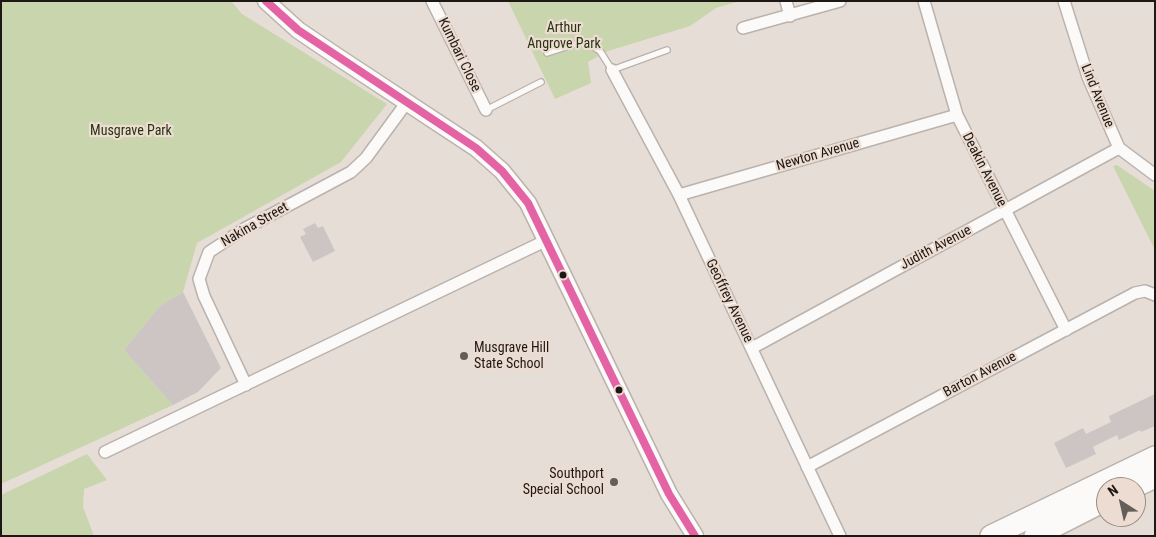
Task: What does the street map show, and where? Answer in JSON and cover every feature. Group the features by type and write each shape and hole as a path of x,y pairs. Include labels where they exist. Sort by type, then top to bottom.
{"highway":[{"path":"990,536 1155,457"},
{"path":"1038,535 1096,505"}],"main road":[{"path":"266,1 313,40 476,148 502,171 528,203 681,516 695,536"},
{"path":"681,516 686,536"}],"street":[{"name":"Kumbari Close","path":"432,1 486,110"},
{"path":"786,1 790,16"},
{"path":"743,28 840,1"},
{"name":"Deakin Avenue","path":"924,1 957,115 1066,330"},
{"name":"Lind Avenue","path":"1064,1 1088,77 1119,148 1155,175"},
{"name":"Geoffrey Avenue","path":"612,70 679,194 840,536"},
{"name":"Nakina Street","path":"246,385 204,296 198,279 209,252 244,229 351,172 366,158 407,102"},
{"name":"Newton Avenue","path":"679,194 957,115"},
{"name":"Judith Avenue","path":"752,348 1119,148"},
{"path":"105,452 547,240"},
{"name":"Barton Avenue","path":"807,467 1135,293 1146,290 1155,295"}],"lane":[{"path":"547,53 584,41 600,51 612,70 667,50"},
{"path":"486,110 541,82"}],"green space":[{"name":"Musgrave Park","path":"1,1 231,1 242,14 387,104 341,162 197,243 183,292 160,306 124,350 173,405 1,484"},
{"name":"Arthur Angrove Park","path":"508,1 740,1 716,8 690,26 608,51 588,62 591,83 555,99"},
{"path":"1117,165 1155,191 1155,250 1113,166"},
{"path":"87,454 107,480 84,489 83,507 94,536 1,536 1,495"}],"building":[{"path":"315,223 318,228 323,226 335,251 313,262 300,237 306,234 303,229"},
{"path":"183,292 221,368 198,392 173,405 124,350 160,306"},
{"path":"1155,394 1155,426 1141,432 1140,430 1119,440 1117,435 1093,447 1096,454 1066,468 1054,443 1083,428 1086,434 1111,422 1109,416"}],"transit line":[{"path":"266,1 298,30 476,148 502,171 528,203 669,494 695,536"}],"place":[{"name":"Musgrave Hill State School","path":"464,356"},
{"name":"Southport Special School","path":"614,482"}]}
